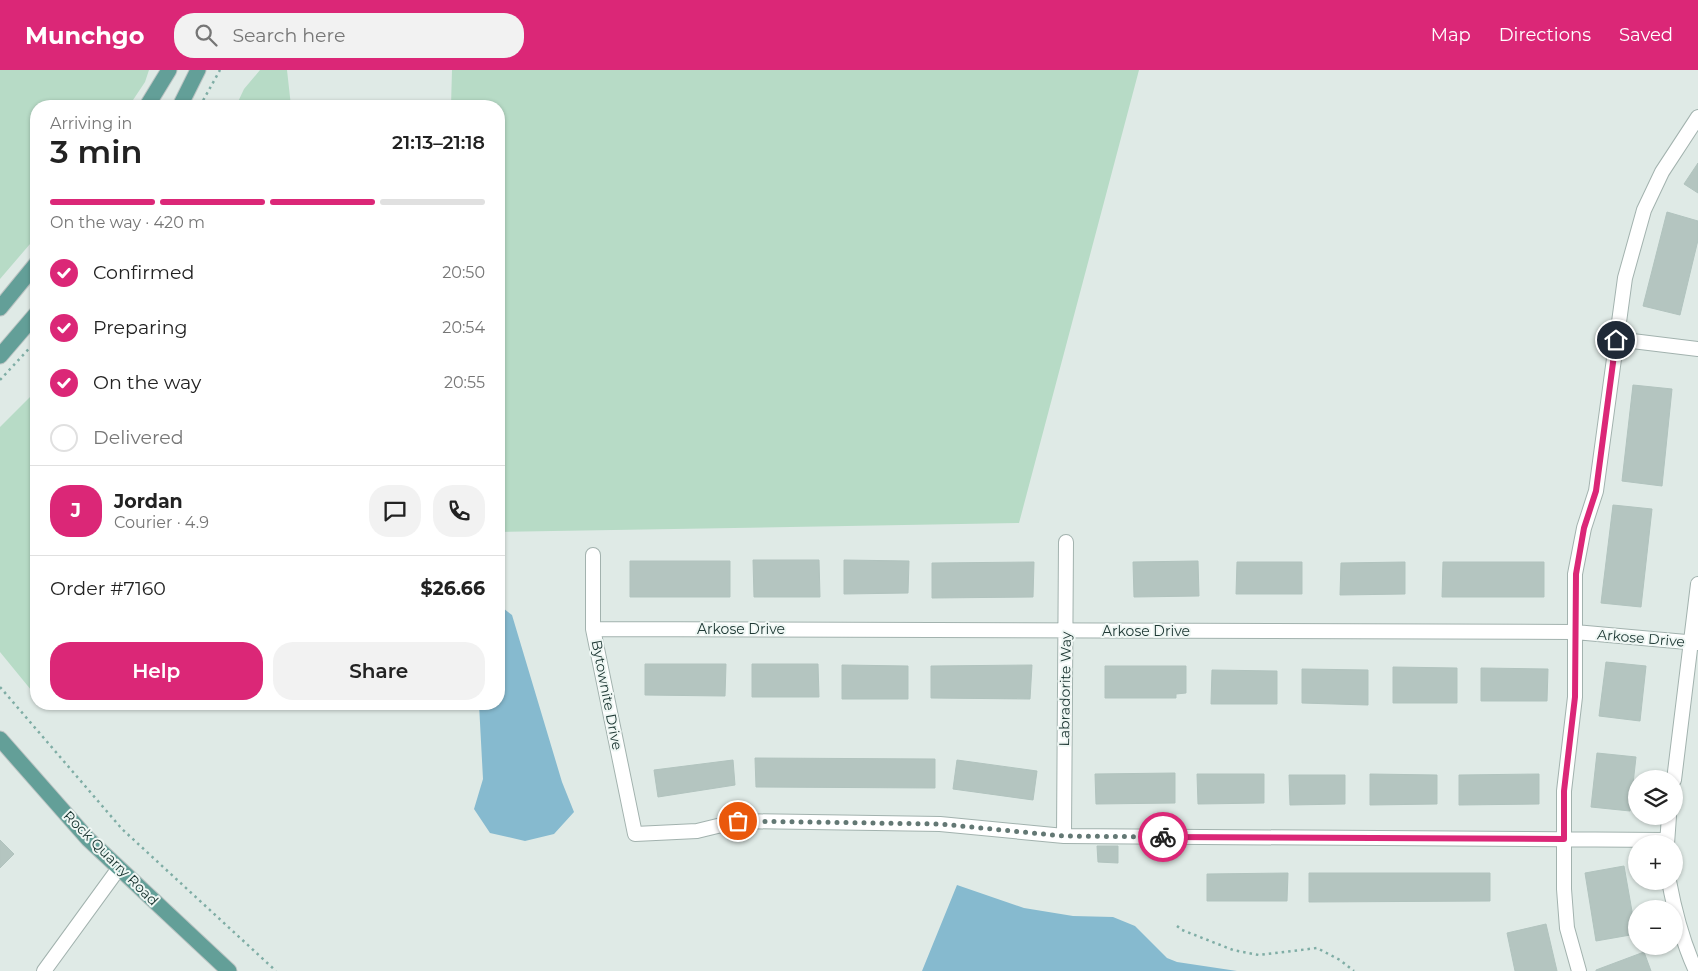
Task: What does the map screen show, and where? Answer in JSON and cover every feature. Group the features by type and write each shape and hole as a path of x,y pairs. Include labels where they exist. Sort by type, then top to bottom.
{"main road":[{"path":"151,100 169,70"},
{"path":"183,100 198,70"},
{"path":"0,308 30,271"},
{"path":"0,356 30,321"},
{"name":"Rock Quarry Road","path":"0,738 88,839 229,971"}],"street":[{"path":"1580,971 1567,928 1564,839 1564,791 1575,697 1576,574 1584,528 1596,491 1625,278 1644,210 1662,172 1698,117"},
{"path":"1616,340 1698,349"},
{"name":"Labradorite Way","path":"1064,836 1066,542"},
{"name":"Bytownite Drive","path":"593,555 593,629 635,834 697,831 738,821 940,824 1064,836"},
{"path":"1675,770 1694,643 1698,584"},
{"name":"Arkose Drive","path":"593,629 1575,632 1694,643"},
{"path":"1064,836 1628,841"},
{"path":"44,971 118,868"},
{"path":"1671,890 1676,920 1696,971"}],"path":[{"path":"203,100 220,70"},
{"path":"0,380 30,348"},
{"path":"0,688 122,829 276,971"},
{"path":"1177,926 1233,950 1260,955 1317,948 1340,960 1354,971"}],"green space":[{"path":"0,70 149,70 145,82 133,100 30,100 30,244 0,279"},
{"path":"260,70 287,70 290,100 239,100 244,89"},
{"path":"452,70 1139,70 1019,523 505,532 505,100 451,100"},
{"path":"30,397 30,689 0,652 0,427"}],"water":[{"path":"505,610 512,615 562,782 574,812 554,834 525,841 490,833 474,809 483,779 479,710 505,710"},
{"path":"957,885 1024,908 1073,916 1113,917 1135,926 1167,958 1177,962 1237,971 922,971"}],"building":[{"path":"1698,163 1698,193 1684,184"},
{"path":"1667,212 1698,221 1698,240 1680,315 1643,306"},
{"path":"1633,385 1672,389 1662,486 1622,481"},
{"path":"1613,505 1652,509 1641,607 1601,603"},
{"path":"753,560 819,560 820,597 754,597"},
{"path":"844,560 909,561 908,593 844,594"},
{"path":"630,561 730,561 730,597 630,597"},
{"path":"1198,561 1199,596 1134,597 1133,562"},
{"path":"1034,562 1033,597 932,598 932,563"},
{"path":"1237,562 1302,562 1302,594 1236,594"},
{"path":"1405,562 1405,594 1340,595 1341,563"},
{"path":"1443,562 1544,562 1544,597 1442,597"},
{"path":"1606,662 1646,666 1640,721 1599,716"},
{"path":"645,664 726,664 725,696 645,695"},
{"path":"752,664 818,664 819,697 752,697"},
{"path":"842,665 908,666 908,699 842,699"},
{"path":"1032,665 1030,699 931,698 931,666"},
{"path":"1105,666 1186,666 1186,693 1176,694 1176,698 1105,698"},
{"path":"1393,667 1457,668 1457,703 1393,703"},
{"path":"1481,668 1548,669 1547,701 1481,701"},
{"path":"1302,669 1368,670 1368,705 1302,703"},
{"path":"1212,670 1277,671 1277,704 1211,704"},
{"path":"1597,753 1636,757 1635,770 1628,770 1628,811 1591,807"},
{"path":"755,758 935,759 935,788 756,787"},
{"path":"733,760 735,785 658,797 654,770"},
{"path":"957,760 1037,771 1033,800 953,789"},
{"path":"1175,773 1175,803 1096,804 1095,774"},
{"path":"1197,774 1264,774 1264,803 1198,804"},
{"path":"1370,774 1437,775 1437,804 1370,805"},
{"path":"1539,774 1539,804 1459,805 1459,775"},
{"path":"1289,775 1345,775 1345,804 1290,805"},
{"path":"0,840 14,854 0,868"},
{"path":"1097,846 1118,846 1118,863 1098,862"},
{"path":"1624,866 1630,900 1628,900 1628,935 1596,941 1585,873"},
{"path":"1288,873 1287,901 1207,901 1207,874"},
{"path":"1309,873 1490,873 1490,901 1309,902"},
{"path":"1546,924 1557,971 1515,971 1507,933"},
{"path":"1636,955 1645,955 1651,971 1596,971"}],"way so far":[{"path":"738,821 940,824 1064,836 1163,837"}],"route":[{"path":"1163,837 1564,839 1564,791 1575,697 1576,574 1584,528 1596,491 1616,340"}]}
